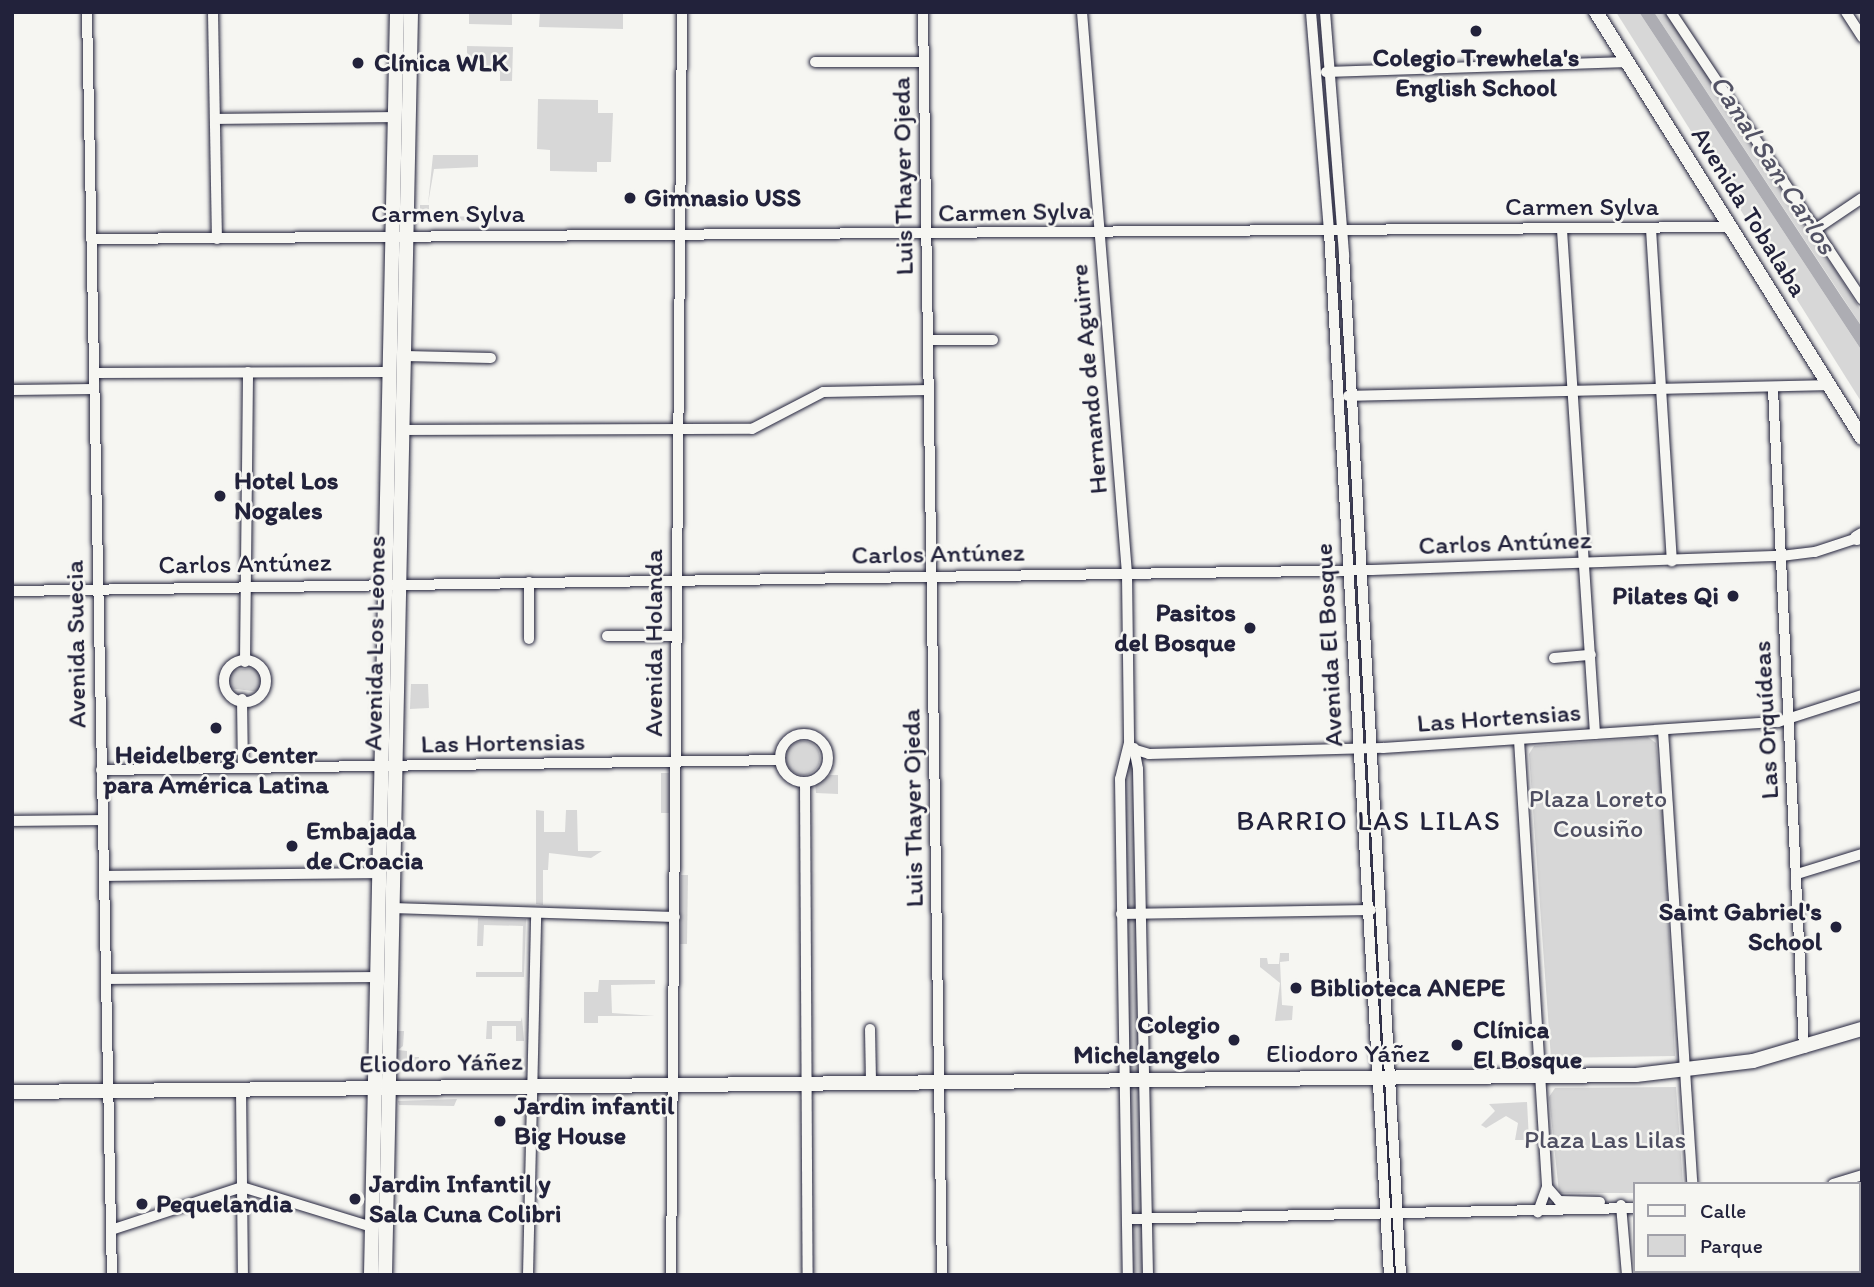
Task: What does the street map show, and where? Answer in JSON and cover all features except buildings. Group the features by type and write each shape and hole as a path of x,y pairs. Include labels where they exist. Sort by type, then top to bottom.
{"main road":[{"name":"Avenida Los Leones","path":"371,1275 392,908 401,583 405,356 394,117 397,12"},
{"name":"Avenida Los Leones","path":"385,1275 376,977 380,767 389,372 411,12"},
{"name":"Avenida Tobalaba","path":"1596,12 1862,438"},
{"name":"Eliodoro Yáñez","path":"12,1092 1383,1078 1684,1072 1804,1048 1862,1029"}],"street":[{"name":"Avenida Suecia","path":"87,12 112,1275"},
{"path":"213,12 217,239"},
{"name":"Avenida Holanda","path":"671,1275 677,762 677,432 683,237 682,12"},
{"name":"Luis Thayer Ojeda","path":"923,12 943,1275"},
{"name":"Hernando de Aguirre","path":"1082,12 1127,574 1142,914 1148,1275"},
{"name":"Avenida El Bosque","path":"1311,12 1329,232 1367,910 1398,1214 1401,1275"},
{"name":"Avenida El Bosque","path":"1325,12 1343,232 1381,910 1385,1214 1389,1275"},
{"path":"1671,12 1862,299"},
{"path":"1846,12 1862,37"},
{"path":"815,62 924,62"},
{"path":"1316,72 1628,62"},
{"path":"215,119 394,117"},
{"path":"1816,229 1862,198"},
{"name":"Carmen Sylva","path":"91,239 926,236 1729,227"},
{"path":"1651,229 1672,561"},
{"path":"1562,230 1595,734"},
{"path":"928,340 993,340"},
{"path":"405,356 491,358"},
{"path":"245,663 248,372"},
{"path":"94,373 389,372"},
{"path":"1338,396 1773,389 1828,385"},
{"path":"12,390 94,389"},
{"name":"Las Orquídeas","path":"1773,389 1804,1048"},
{"path":"404,430 677,432 752,429 823,392 929,390"},
{"name":"Carlos Antúnez","path":"12,591 401,583 1348,571 1782,556 1815,552 1860,537"},
{"path":"529,582 529,639"},
{"path":"607,636 677,636"},
{"path":"1554,657 1591,656"},
{"path":"229,664 263,666 266,690 258,698 242,699 226,694 224,672 229,664"},
{"name":"Las Hortensias","path":"1133,746 1149,754 1358,749 1663,730 1789,720 1862,695"},
{"path":"242,699 243,768"},
{"path":"1663,730 1692,1182"},
{"path":"796,735 819,740 827,754 825,769 805,782 791,778 780,760 784,745 796,735"},
{"path":"1519,740 1547,1187 1538,1212"},
{"name":"Hernando de Aguirre","path":"1128,1275 1120,772 1133,746"},
{"name":"Las Hortensias","path":"101,770 780,760"},
{"path":"805,782 808,1275"},
{"path":"12,821 102,820"},
{"path":"1797,874 1862,855"},
{"path":"103,876 378,873"},
{"path":"392,908 675,917"},
{"path":"1121,914 1381,910"},
{"path":"528,1275 536,913"},
{"path":"106,979 376,977"},
{"path":"870,1030 871,1083"},
{"path":"240,1089 243,1275"},
{"path":"1847,1182 1862,1175"},
{"path":"111,1230 242,1187 372,1227"},
{"path":"1547,1187 1555,1199 1564,1202 1632,1208"},
{"path":"1128,1219 1538,1212 1632,1202"},
{"path":"1621,1205 1627,1275"}],"green space":[{"path":"469,12 512,12 512,25 469,24"},
{"path":"540,12 623,12 623,29 539,27"},
{"path":"1317,12 1320,12 1327,81 1353,478 1399,1275 1395,1275 1330,135"},
{"path":"1616,12 1639,12 1862,351 1862,403"},
{"path":"1654,12 1670,12 1676,21 1862,312 1862,327"},
{"path":"467,46 513,47 512,81 500,81 500,71 467,70"},
{"path":"538,99 598,100 598,113 613,113 611,162 597,162 597,172 550,171 550,150 537,149"},
{"path":"433,155 478,155 478,167 434,169 428,204"},
{"path":"420,205 429,205 429,216 506,217 506,221 420,220"},
{"path":"257,668 263,673 259,692 228,688 230,670"},
{"path":"411,684 428,684 429,708 410,709"},
{"name":"Plaza Loreto Cousiño","path":"1648,737 1656,743 1663,809 1675,1056 1551,1058 1529,754 1534,746"},
{"path":"803,741 815,746 820,758 815,770 803,775 791,770 786,758 791,746"},
{"path":"1129,756 1133,772 1143,1275 1133,1275 1124,772"},
{"path":"661,773 669,773 669,813 661,813"},
{"path":"830,775 838,775 838,794 816,793 815,784"},
{"path":"536,810 544,811 544,832 565,832 566,810 577,810 578,851 602,851 591,858 549,853 548,870 543,870 543,905 536,904"},
{"path":"681,875 688,875 687,944 680,944"},
{"path":"478,918 526,919 524,977 476,977 476,972 522,972 523,926 484,925 483,946 477,946"},
{"path":"1280,953 1289,953 1289,961 1280,962 1282,1005 1293,1006 1292,1020 1275,1021 1280,983 1260,967 1260,958 1267,958 1268,964 1279,964"},
{"path":"599,980 655,980 655,984 611,985 612,1013 655,1016 598,1016 598,1023 584,1023 584,992 598,992"},
{"path":"522,1017 524,1041 516,1041 516,1026 492,1026 492,1039 486,1039 487,1021 521,1021"},
{"path":"395,1031 404,1031 403,1046 398,1050 407,1051 407,1057 419,1057 419,1064 430,1064 430,1068 393,1066"},
{"name":"Plaza Las Lilas","path":"1676,1087 1683,1182 1632,1182 1632,1193 1559,1193 1549,1097 1555,1088"},
{"path":"457,1099 454,1106 399,1105 398,1101"},
{"path":"1527,1102 1529,1140 1515,1140 1518,1123 1506,1116 1486,1128 1481,1125 1495,1111 1489,1104"}],"shaded area":[{"path":"1639,12 1654,12 1862,327 1862,351"}],"place":[{"name":"Colegio Trewhela's English School","path":"1476,31"},
{"name":"Clínica WLK","path":"358,63"},
{"name":"Gimnasio USS","path":"630,198"},
{"name":"Hotel Los Nogales","path":"220,496"},
{"name":"Pilates Qi","path":"1733,596"},
{"name":"Pasitos del Bosque","path":"1250,628"},
{"name":"Heidelberg Center para América Latina","path":"216,728"},
{"name":"Embajada de Croacia","path":"292,846"},
{"name":"Saint Gabriel's School","path":"1836,927"},
{"name":"Biblioteca ANEPE","path":"1296,988"},
{"name":"Colegio Michelangelo","path":"1234,1040"},
{"name":"Clínica El Bosque","path":"1457,1045"},
{"name":"Jardin infantil Big House","path":"500,1121"},
{"name":"Jardin Infantil y Sala Cuna Colibri","path":"355,1199"},
{"name":"Pequelandia","path":"142,1204"}],"district":[{"name":"BARRIO LAS LILAS","path":"1369,820"}],"water label":[{"name":"Canal San Carlos","path":"1774,164"}]}
